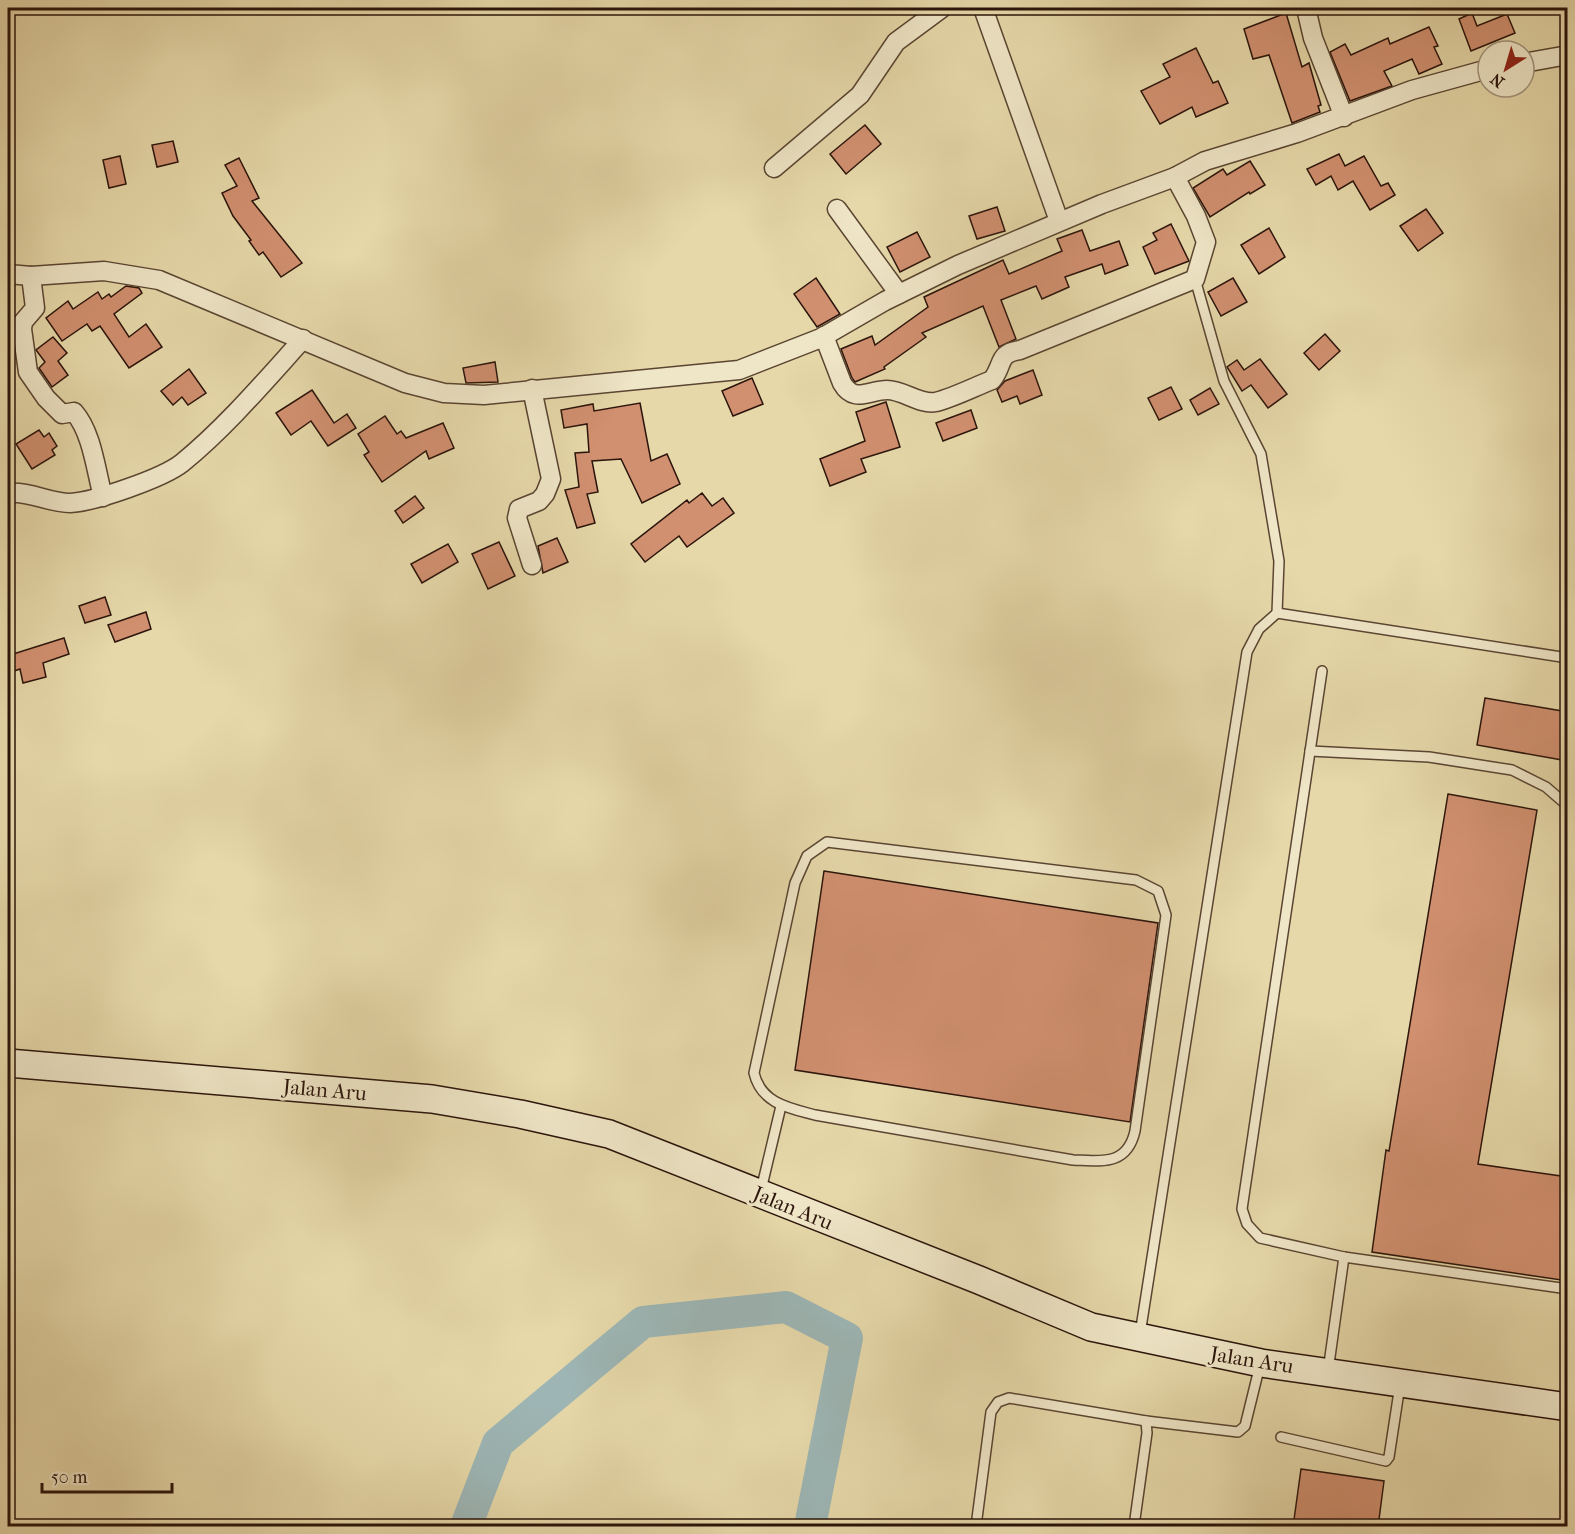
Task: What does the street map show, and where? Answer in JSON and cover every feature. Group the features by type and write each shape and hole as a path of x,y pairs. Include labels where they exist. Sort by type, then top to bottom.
{"street":[{"path":"774,168 860,95 896,42 942,8"},
{"path":"983,8 1059,221"},
{"path":"1306,8 1313,38 1344,117"},
{"path":"1536,61 1568,55"},
{"path":"8,274 31,276 104,271 150,278 303,339 405,383 444,393 484,395 688,377 739,370 824,336 958,264 1059,221 1175,177 1205,161 1344,117 1412,90 1476,72"},
{"path":"824,336 842,383 849,393 857,396 886,390 902,392 922,401 934,402 992,380 1003,358 1009,352 1020,350 1195,279 1206,242 1175,177"},
{"path":"837,209 899,294"},
{"path":"31,276 35,308 23,322 22,329 28,372 46,398 62,414 74,412 79,417 104,497"},
{"path":"8,493 39,495 69,503 104,497 180,465 245,402 303,339"},
{"path":"532,389 551,479 545,494 539,501 519,509 517,518 532,565"},
{"name":"Jalan Aru","path":"8,1063 432,1099 520,1114 609,1134 760,1196 979,1280 1090,1328 1261,1363 1568,1407"}],"lane":[{"path":"1139,1339 1247,652 1259,629 1276,613 1279,561 1261,454 1224,381 1195,279"},
{"path":"1276,613 1568,658"},
{"path":"1322,671 1242,1209 1247,1224 1260,1238 1344,1257 1568,1289"},
{"path":"1310,751 1429,757 1512,770 1546,787 1568,806"},
{"path":"826,842 1136,880 1158,891 1166,915 1135,1131 1132,1144 1123,1154 1108,1161 1073,1160 815,1115 781,1106 757,1087 753,1073 795,884 807,856 826,842"},
{"path":"760,1196 781,1106"},
{"path":"1328,1371 1344,1257"},
{"path":"976,1527 991,1412 998,1402 1009,1398 1146,1421 1238,1432 1245,1426 1261,1363"},
{"path":"1281,1437 1386,1461 1389,1457 1401,1383"},
{"path":"1134,1527 1147,1433 1146,1421"}],"building":[{"path":"1286,13 1302,67 1309,63 1321,105 1318,106 1320,112 1292,123 1269,55 1253,59 1244,29"},
{"path":"1472,13 1477,26 1507,14 1515,33 1500,39 1476,39 1476,49 1471,51 1459,19"},
{"path":"1429,27 1438,46 1434,47 1442,64 1419,74 1412,59 1384,71 1392,86 1350,101 1330,52 1345,44 1351,55 1388,38 1390,44"},
{"path":"1196,48 1213,83 1218,81 1228,103 1196,117 1192,107 1160,124 1141,91 1170,77 1163,64"},
{"path":"865,125 881,144 846,174 830,154"},
{"path":"173,141 178,162 157,167 152,145"},
{"path":"1339,154 1345,166 1364,156 1381,186 1388,183 1395,195 1370,210 1353,181 1338,190 1331,176 1316,185 1307,169"},
{"path":"120,156 126,184 109,188 103,160"},
{"path":"239,158 259,198 252,201 302,263 281,277 263,252 259,255 249,241 251,240 233,216 222,193 237,186 225,165"},
{"path":"1250,161 1265,185 1250,194 1249,192 1210,217 1193,188 1223,169 1227,175"},
{"path":"997,207 1005,231 977,239 969,216"},
{"path":"1426,209 1443,233 1418,251 1400,226"},
{"path":"1171,224 1189,261 1155,274 1143,247 1157,240 1153,233"},
{"path":"1269,228 1285,257 1259,274 1241,245"},
{"path":"1082,230 1090,251 1119,241 1128,265 1105,274 1102,264 1065,277 1069,287 1042,299 1036,286 1001,300 1016,339 999,347 983,306 922,333 926,337 884,367 885,369 855,382 852,378 841,349 872,336 875,345 928,307 924,297 1003,260 1009,274 1062,251 1057,239"},
{"path":"917,232 930,257 900,272 887,247"},
{"path":"816,278 840,314 817,327 794,294"},
{"path":"1233,278 1247,302 1221,316 1208,292"},
{"path":"126,286 139,288 142,293 114,314 129,337 146,324 162,347 129,368 100,326 92,331 87,324 62,341 46,318 68,301 73,309 98,292 102,299 109,294 111,297"},
{"path":"1325,334 1340,351 1319,370 1304,353"},
{"path":"53,337 67,353 58,361 68,375 52,387 39,368 45,362 36,350"},
{"path":"1260,359 1287,394 1268,408 1251,385 1242,391 1227,367 1237,360 1244,370"},
{"path":"495,362 498,382 466,383 463,368"},
{"path":"189,369 206,393 188,405 182,397 173,405 161,391"},
{"path":"1033,370 1042,395 1020,404 1017,396 1002,402 997,390 1005,381"},
{"path":"752,378 763,404 733,416 722,391"},
{"path":"1171,387 1182,409 1159,420 1148,398"},
{"path":"1210,388 1219,404 1198,415 1190,400"},
{"path":"312,390 334,423 347,414 356,428 328,446 311,421 291,435 276,413"},
{"path":"886,402 900,447 861,459 866,472 830,486 820,459 865,441 856,412"},
{"path":"640,403 651,461 667,454 680,484 642,503 621,459 592,461 598,492 587,494 595,523 577,528 565,490 579,487 575,453 589,452 587,424 564,428 561,410 593,404 594,411"},
{"path":"971,410 977,428 943,441 936,423"},
{"path":"385,416 397,434 401,431 406,438 443,423 454,448 429,459 426,451 382,482 364,455 369,452 358,434"},
{"path":"39,430 44,437 49,433 57,446 52,450 55,455 32,469 16,444"},
{"path":"702,493 712,506 723,498 734,513 687,547 679,536 645,562 631,544 687,500 689,503"},
{"path":"415,496 424,508 403,523 395,511"},
{"path":"557,538 568,562 543,573 538,546"},
{"path":"499,542 515,576 488,589 472,554"},
{"path":"448,544 458,562 422,583 411,564"},
{"path":"105,597 111,615 85,623 79,606"},
{"path":"146,612 151,629 115,642 108,625"},
{"path":"64,638 69,654 43,663 46,677 23,683 20,669 14,671 10,655"},
{"path":"1485,698 1568,712 1568,761 1477,745"},
{"path":"1448,794 1537,810 1478,1164 1568,1177 1568,1281 1372,1252 1386,1150 1389,1151"},
{"path":"824,871 1158,923 1130,1122 795,1070"},
{"path":"1301,1469 1384,1481 1378,1527 1293,1527"}],"waterway":[{"path":"466,1526 498,1443 643,1322 786,1307 847,1338 810,1526"}]}
